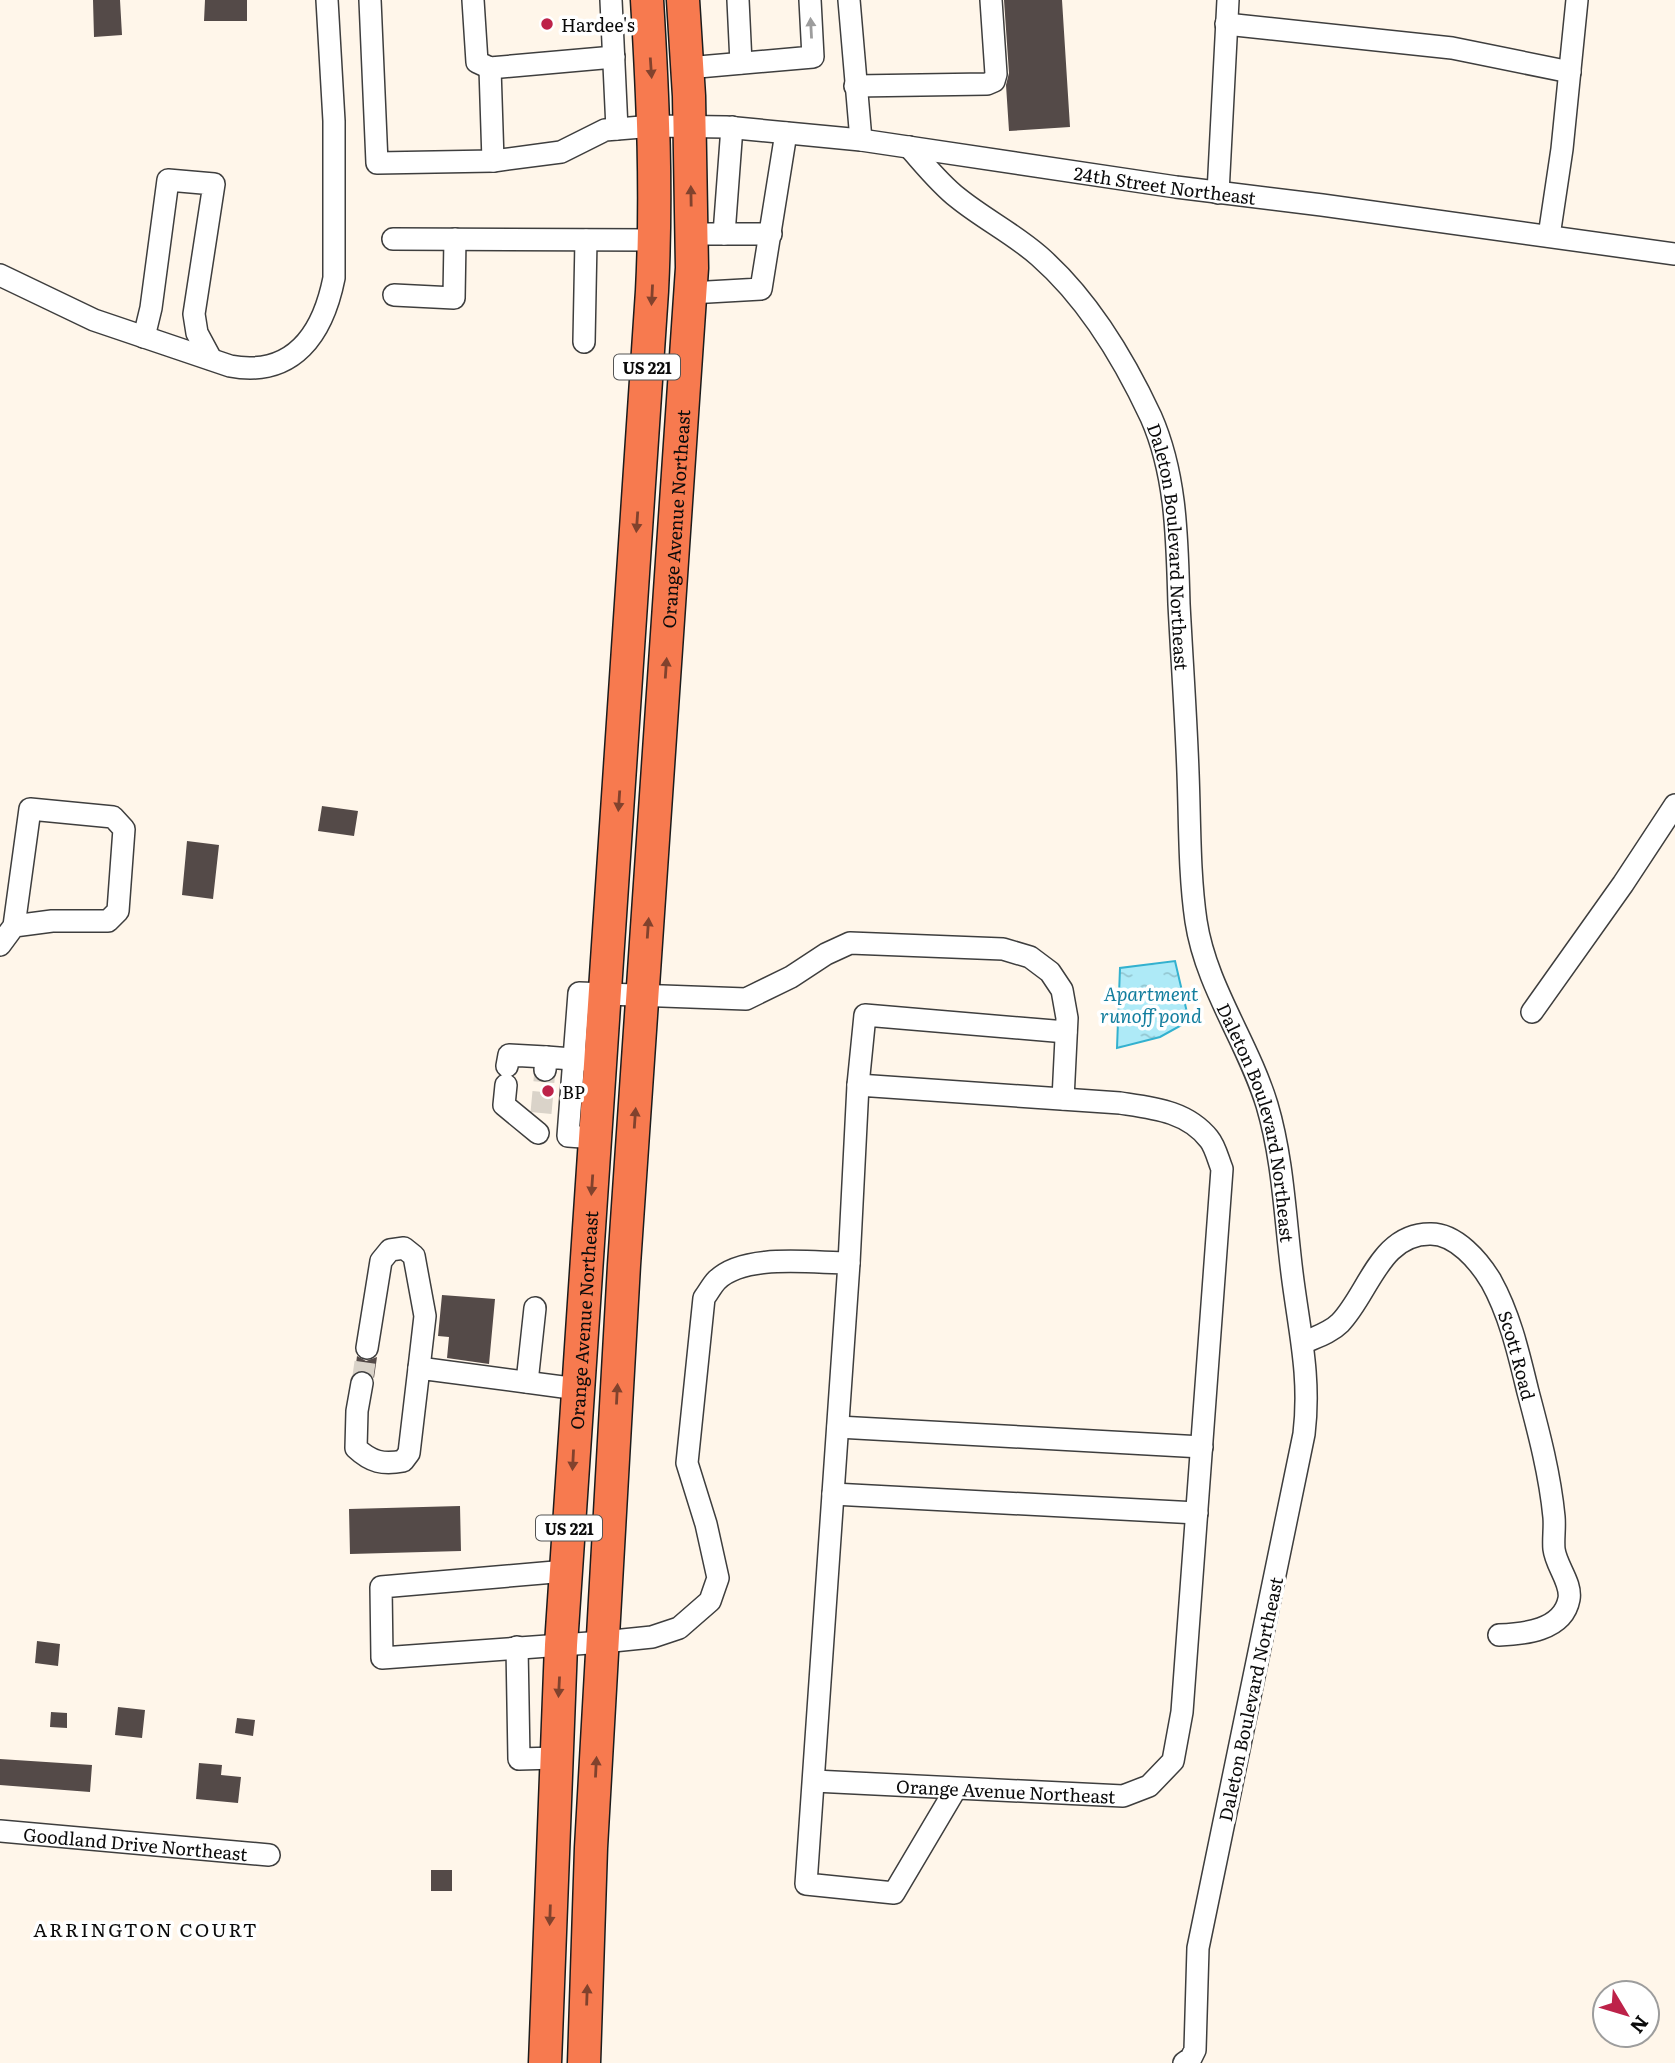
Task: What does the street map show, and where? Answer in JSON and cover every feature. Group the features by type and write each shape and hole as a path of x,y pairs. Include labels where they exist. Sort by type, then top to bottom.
{"highway":[{"name":"Orange Avenue Northeast","path":"545,2063 561,1645 578,1389 582,1137 587,1060 606,994 655,240 654,126 647,0"},
{"name":"Orange Avenue Northeast","path":"584,2063 591,1848 623,1278 690,293 690,126 683,0"}],"street":[{"path":"0,275 94,320 244,369 262,368 279,362 308,342 320,326 334,278 333,82 327,0"},
{"name":"24th Street Northeast","path":"370,0 377,163 493,161 561,152 605,130 654,126 732,127 861,140 1218,193 1675,254"},
{"path":"473,0 477,62 490,68 614,57"},
{"path":"611,0 617,129"},
{"path":"738,0 741,63"},
{"path":"687,68 813,57 810,0"},
{"path":"849,0 861,140"},
{"path":"855,86 988,84 993,81 996,74 991,0"},
{"path":"1218,193 1228,0"},
{"path":"1549,236 1562,149 1577,0"},
{"path":"1226,24 1452,48 1570,72"},
{"path":"490,68 493,161"},
{"path":"723,234 732,127"},
{"path":"690,293 761,289 786,133"},
{"name":"Daleton Boulevard Northeast","path":"909,147 957,197 1036,253 1062,277 1085,305 1116,353 1151,417 1162,447 1173,494 1186,718 1192,892 1197,926 1224,1008 1252,1066 1277,1147 1294,1294 1307,1375 1307,1408 1304,1434 1199,1948 1195,2050 1191,2058 1184,2063"},
{"path":"144,337 151,308 168,180 214,184 194,314 197,334 211,359"},
{"path":"691,234 771,234"},
{"path":"393,239 655,240"},
{"path":"394,295 454,298 455,239"},
{"path":"584,342 586,240"},
{"path":"1532,1012 1623,884 1675,805"},
{"path":"0,945 14,926 30,809 113,817 124,829 118,911 108,921 52,921 14,926"},
{"path":"606,994 746,999 791,977 825,954 850,943 1003,949 1030,957 1050,972 1062,990 1067,1018 1063,1099"},
{"path":"955,1790 894,1893 807,1884 849,1263 858,1085 865,1015 1066,1032"},
{"path":"582,1137 539,1123 504,1105 509,1055 545,1064 587,1060"},
{"name":"Orange Avenue Northeast","path":"814,1782 1123,1796 1149,1786 1173,1761 1182,1712 1222,1169 1210,1140 1189,1119 1160,1108 858,1085"},
{"name":"Scott Road","path":"1303,1343 1329,1332 1342,1322 1386,1254 1402,1241 1432,1233 1446,1237 1465,1249 1482,1268 1492,1283 1509,1321 1524,1374 1547,1472 1554,1517 1554,1551 1569,1588 1566,1608 1556,1620 1529,1633 1499,1635"},
{"path":"362,1383 357,1411 356,1448 368,1459 386,1465 403,1461 409,1453 425,1317 414,1256 404,1248 390,1250 381,1261 366,1348"},
{"path":"566,1571 381,1587 382,1658 603,1642 652,1637 679,1628 710,1601 718,1578 706,1524 687,1463 704,1298 716,1281 732,1270 763,1262 849,1263"},
{"path":"527,1382 536,1308"},
{"path":"419,1368 578,1389"},
{"path":"838,1427 1202,1447"},
{"path":"834,1494 1197,1513"},
{"path":"517,1647 519,1759 556,1758"},
{"name":"Goodland Drive Northeast","path":"1,1831 269,1855"}],"water":[{"name":"Apartment runoff pond","path":"1175,961 1189,1021 1160,1037 1117,1048 1120,968"}],"building":[{"path":"93,0 120,0 122,35 94,37"},
{"path":"205,0 247,0 247,21 204,21"},
{"path":"1004,0 1062,0 1070,127 1009,131 1006,85 1009,73"},
{"path":"322,806 358,811 354,836 318,831"},
{"path":"187,841 219,845 213,899 182,895"},
{"path":"442,1295 495,1299 489,1364 447,1358 449,1337 438,1336"},
{"path":"357,1356 366,1361 377,1357 374,1378 365,1370 355,1372"},
{"path":"460,1506 461,1551 350,1554 349,1509"},
{"path":"37,1641 60,1644 58,1666 35,1663"},
{"path":"118,1707 145,1710 142,1738 115,1735"},
{"path":"51,1712 67,1713 67,1728 50,1727"},
{"path":"237,1718 255,1720 253,1736 235,1733"},
{"path":"0,1759 92,1765 90,1792 0,1785"},
{"path":"199,1763 222,1765 221,1775 241,1777 238,1803 196,1799"},
{"path":"431,1870 452,1870 452,1891 431,1891"}],"tunnel":[{"path":"541,1113 545,1070"},
{"path":"362,1383 367,1348"}],"place":[{"name":"Hardee's","path":"547,24"},
{"name":"BP","path":"548,1091"}],"district":[{"name":"ARRINGTON COURT","path":"146,1929"}]}
